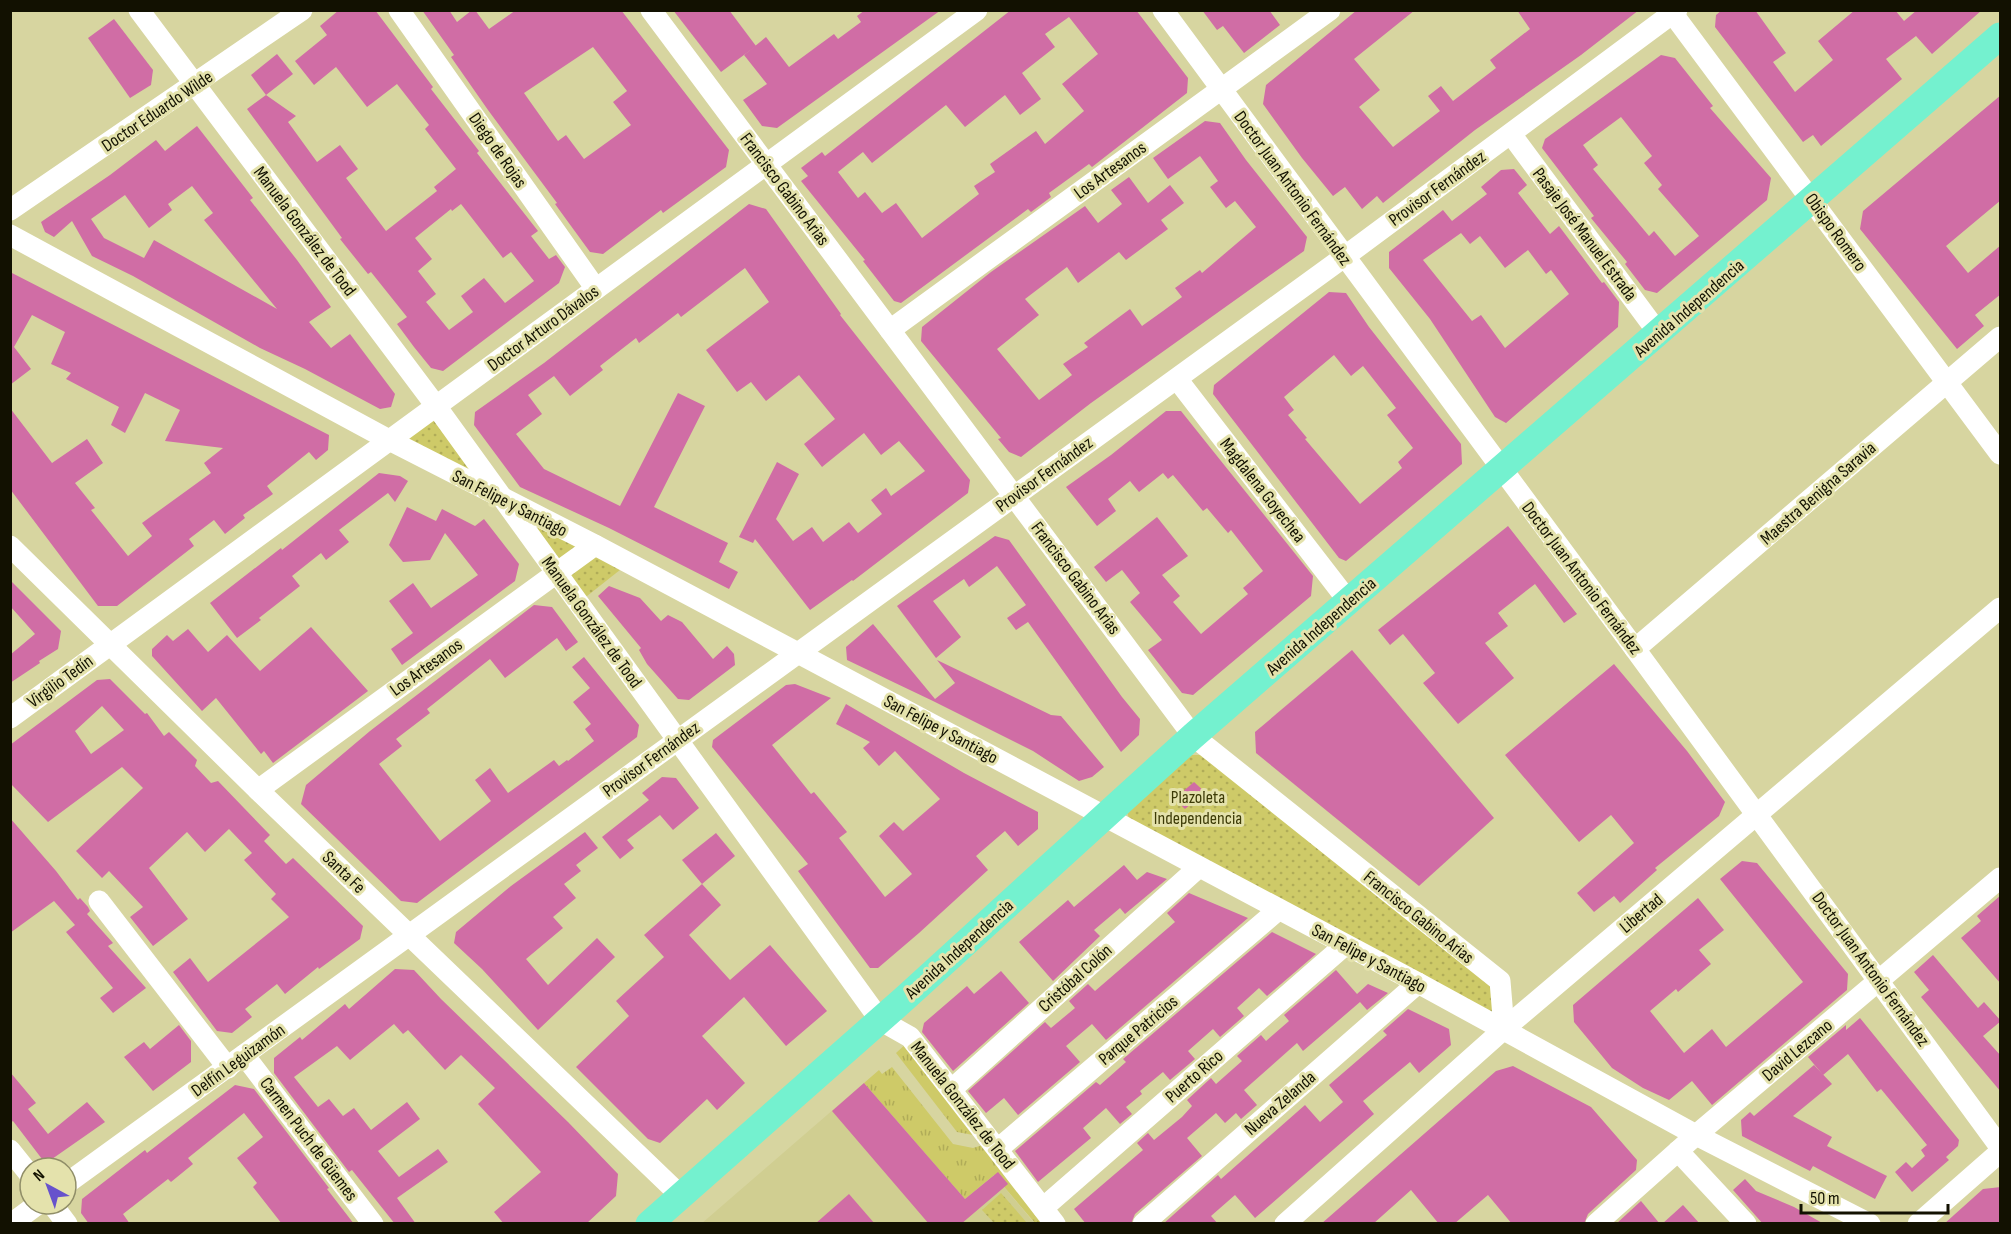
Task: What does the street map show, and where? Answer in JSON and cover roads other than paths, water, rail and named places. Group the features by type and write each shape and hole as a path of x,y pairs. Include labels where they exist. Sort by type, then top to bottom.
{"main road":[{"name":"Avenida Independencia","path":"650,1224 880,1020 1193,736 2001,36"}],"street":[{"name":"Manuela González de Tood","path":"139,10 436,406 880,1020 910,1037 1049,1216"},
{"name":"Doctor Eduardo Wilde","path":"10,210 303,10"},
{"name":"Diego de Rojas","path":"399,10 596,289"},
{"name":"Francisco Gabino Arias","path":"651,10 1193,736 1500,981 1504,1029"},
{"name":"Doctor Arturo Dávalos","path":"110,644 977,10"},
{"name":"Doctor Juan Antonio Fernández","path":"1163,10 1880,981 2001,1149"},
{"name":"Los Artesanos","path":"890,330 1330,10"},
{"name":"Provisor Fernández","path":"410,935 1344,257 1673,12"},
{"name":"Obispo Romero","path":"1673,12 2001,454"},
{"name":"Pasaje José Manuel Estrada","path":"1511,134 1659,334"},
{"name":"San Felipe y Santiago","path":"10,236 389,440 595,545 1504,1029 1696,1134 1870,1224"},
{"name":"Maestra Benigna Saravia","path":"1635,649 2001,337"},
{"name":"Magdalena Goyechea","path":"1176,379 1349,602"},
{"name":"Santa Fe","path":"13,545 258,790 681,1196"},
{"name":"Los Artesanos","path":"258,790 595,545"},
{"name":"Libertad","path":"1285,1224 1504,1029 2001,608"},
{"name":"Virgilio Tedín","path":"10,718 110,644"},
{"name":"Cristóbal Colón","path":"952,1089 1199,867"},
{"name":"David Lezcano","path":"1596,1224 1696,1134 2001,878"},
{"name":"Carmen Puch de Güemes","path":"99,901 373,1224"},
{"name":"Parque Patricios","path":"998,1149 1278,910"},
{"name":"Delfín Leguizamón","path":"78,1175 410,935"},
{"name":"Puerto Rico","path":"1049,1216 1345,945"},
{"name":"Nueva Zelanda","path":"1143,1224 1418,983"},
{"path":"1918,1224 2001,1149"},
{"path":"1678,1151 1746,1224"}],"park label":[{"name":"Plazoleta Independencia","path":"1198,807"}]}
